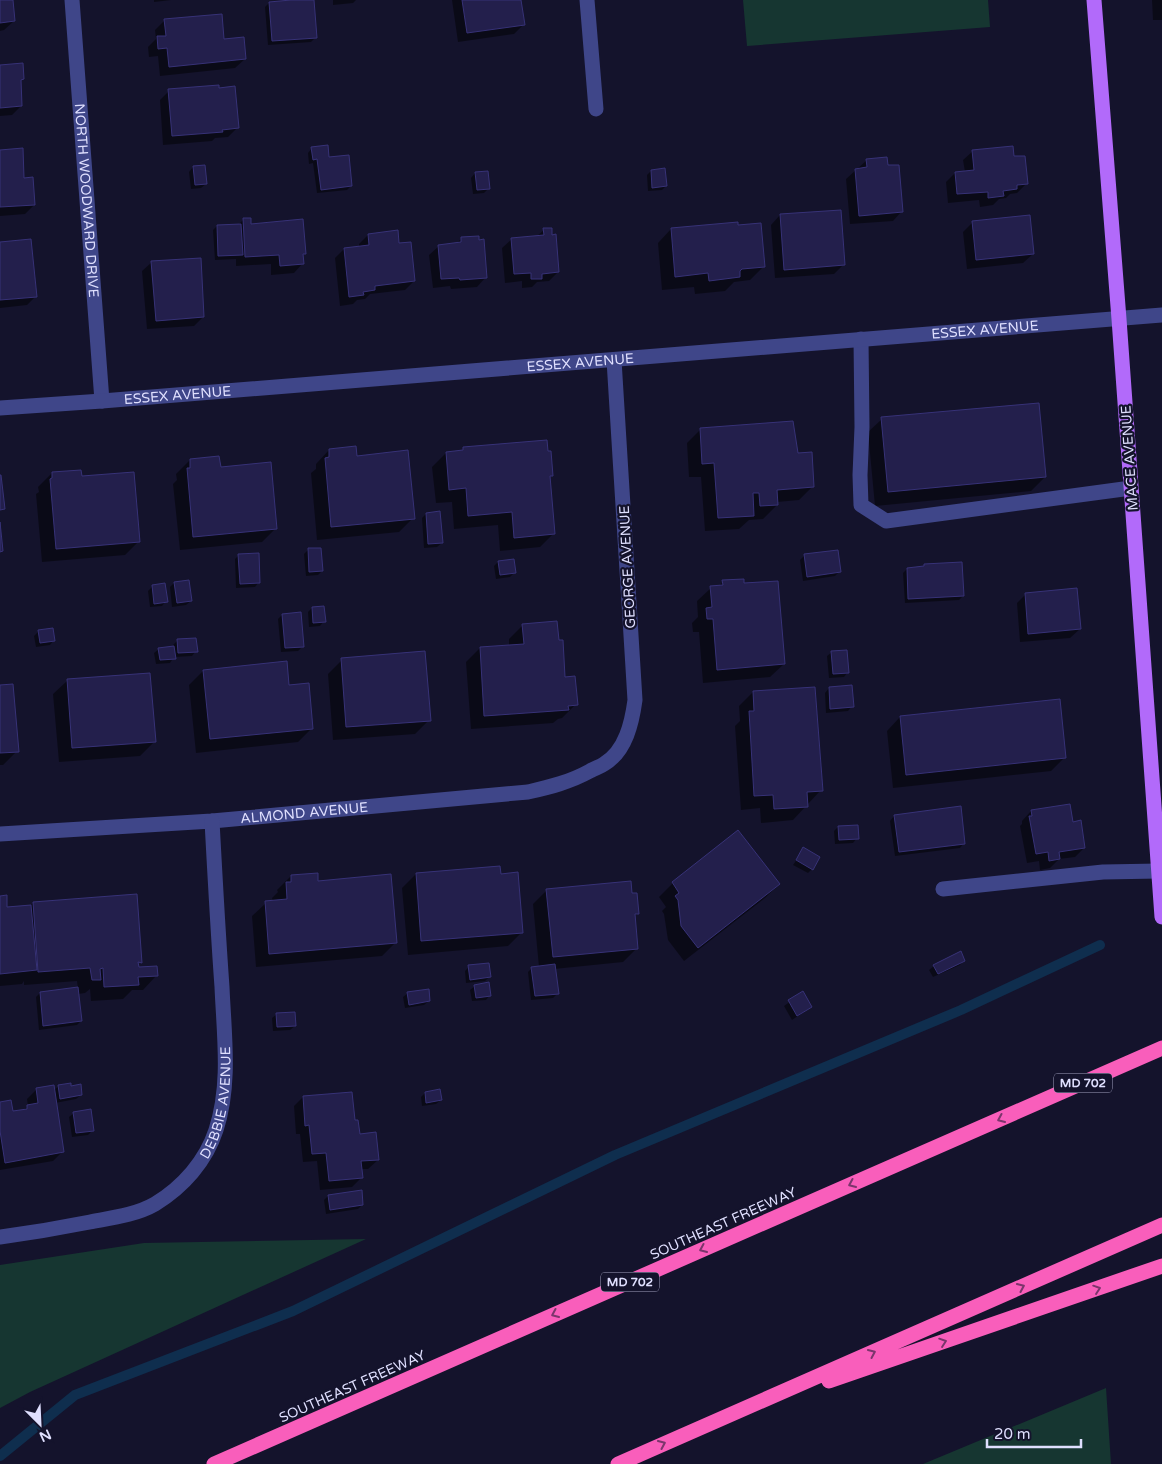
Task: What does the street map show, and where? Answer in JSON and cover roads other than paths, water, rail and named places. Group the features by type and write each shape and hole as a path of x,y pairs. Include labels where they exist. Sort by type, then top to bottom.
{"highway":[{"path":"1120,1063 1162,1039"},
{"name":"SOUTHEAST FREEWAY","path":"214,1464 1046,1099 1120,1063 1162,1048"},
{"path":"618,1464 1162,1225"},
{"path":"731,1414 1162,1266"}],"main road":[{"name":"MACE AVENUE","path":"1094,0 1120,319 1162,917"}],"street":[{"name":"NORTH WOODWARD DRIVE","path":"72,0 102,401"},
{"path":"587,0 596,109"},
{"name":"ESSEX AVENUE","path":"0,408 1162,315"},
{"path":"861,339 862,426 860,505 886,521 1131,488"},
{"name":"GEORGE AVENUE","path":"604,765 625,739 630,727 635,700 614,360"},
{"name":"ALMOND AVENUE","path":"0,834 212,821 528,792 570,781 604,765"},
{"name":"DEBBIE AVENUE","path":"0,1237 33,1233 118,1217 153,1205 170,1194 185,1180 199,1165 209,1148 222,1110 225,1088 225,1045 212,821"},
{"path":"943,890 1103,872 1159,871"}],"waterway":[{"path":"0,1456 75,1395 293,1311 615,1155 961,1010 1100,945"}]}
